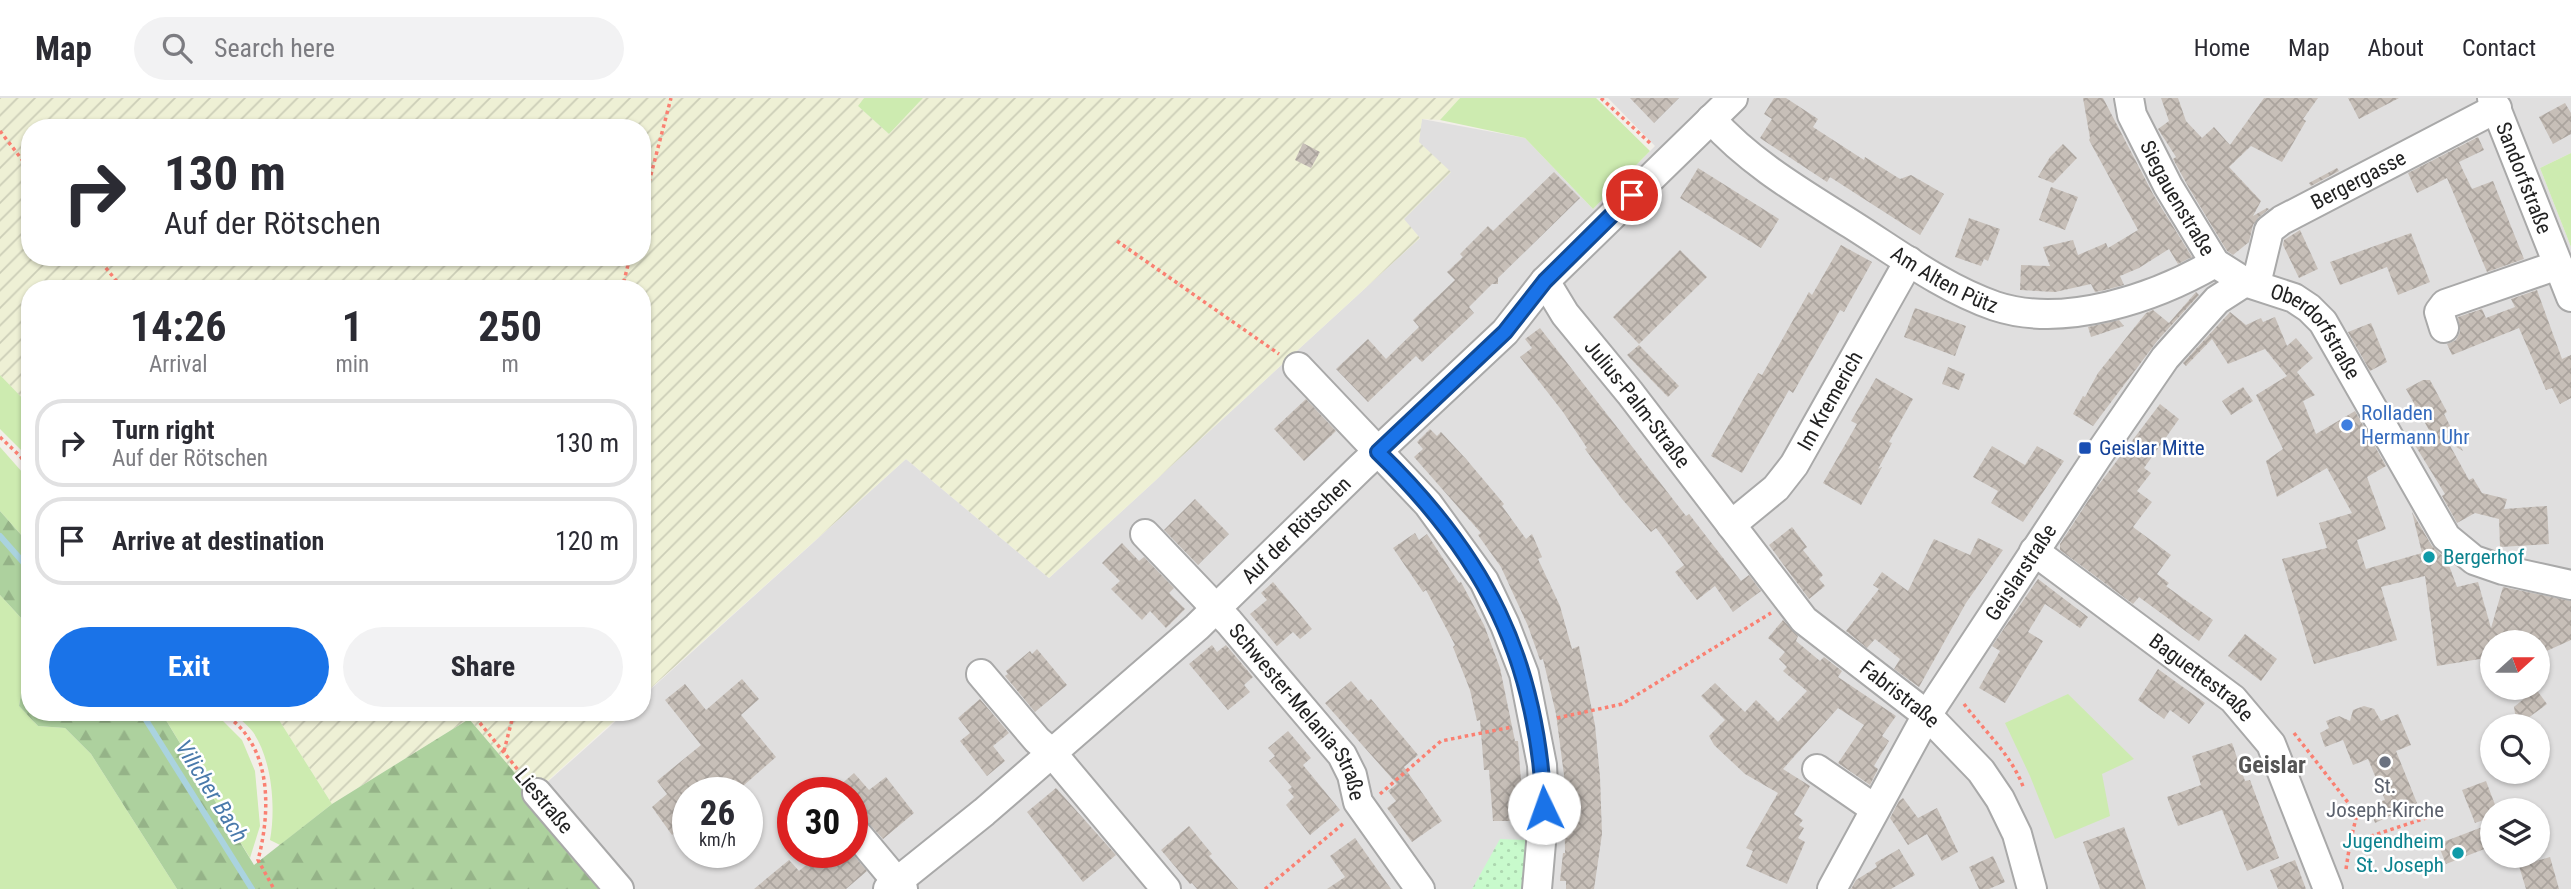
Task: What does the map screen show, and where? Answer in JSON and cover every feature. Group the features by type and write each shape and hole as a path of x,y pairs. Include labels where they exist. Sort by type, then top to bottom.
{"street":[{"name":"Auf der Rötschen","path":"868,849 896,886 974,821 1216,608 1505,332 1545,281 1733,98"},
{"name":"Siegauenstraße","path":"2129,98 2132,115 2168,186 2215,263 2251,283"},
{"name":"Sandorfstraße","path":"2494,103 2571,296"},
{"name":"Bergergasse","path":"2251,283 2269,230 2281,220 2494,103"},
{"name":"Am Alten Pütz","path":"1711,119 1732,142 1790,185 1909,261 1963,292 1995,306 2017,312 2070,312 2136,298 2187,279 2215,263"},
{"name":"Im Kremerich","path":"1731,525 1776,488 1794,465 1909,261"},
{"path":"2444,328 2439,312 2445,304 2558,265"},
{"name":"Julius-Palm-Straße","path":"1545,281 1565,314 1630,393 1731,525"},
{"name":"Geislarstraße","path":"1832,889 1927,715 2165,358 2217,300 2251,283"},
{"name":"Oberdorfstraße","path":"2251,283 2294,299 2309,308 2323,322 2446,537 2474,560 2502,570 2571,585"},
{"path":"1298,367 1428,504 1484,581 1524,674 1542,765 1544,808 1537,889"},
{"name":"Fabristraße","path":"1731,525 1804,620 1927,715 1981,771 2000,799 2017,834 2032,889"},
{"path":"1145,534 1216,608"},
{"name":"Baguettestraße","path":"2034,551 2233,699 2270,744 2338,884"},
{"name":"Schwester-Melania-Straße","path":"1216,608 1342,755 1352,775 1358,802 1420,889"},
{"path":"981,674 1037,740 1052,753 1166,889"},
{"path":"1817,769 1875,809"},
{"name":"Liestraße","path":"537,793 619,889"}],"path":[{"path":"651,175 671,98"},
{"path":"1601,98 1667,160"},
{"path":"0,131 21,158"},
{"path":"1117,241 1298,367"},
{"path":"104,266 115,280"},
{"path":"0,437 21,457"},
{"path":"233,721 246,734 259,761 267,821 258,860 274,889"},
{"name":"Liestraße","path":"478,721 537,793"},
{"path":"503,752 512,721"},
{"path":"2323,768 2357,814 2346,870 2338,884"},
{"path":"2350,843 2438,814"}],"shaded area":[{"path":"1608,98 2571,98 2571,153 2540,168 2571,247 2571,889 609,889 534,794 616,721 651,721 651,689 906,459 1049,578 1420,238 1403,219 1422,119 1525,138 1593,209 1655,146"}],"green space":[{"path":"0,98 864,98 858,106 889,134 923,98 1460,98 1440,120 1422,119 1419,142 1451,172 1404,219 1420,238 1049,578 906,459 651,688 651,280 21,280 21,397 0,375"},
{"path":"864,98 923,98 889,134 858,106"},
{"path":"1460,98 1596,98 1650,151 1593,209 1525,138 1440,120"},
{"path":"2571,153 2571,247 2540,168"},
{"path":"0,375 21,397 21,450 0,429"},
{"path":"0,447 21,471 21,535 0,511"},
{"path":"0,511 21,535 21,618 0,595"},
{"path":"0,595 21,618 21,721 33,721 38,726 65,728 91,754 177,889 0,889"},
{"path":"2068,694 2134,759 2102,774 2110,816 2055,839 2005,723"},
{"path":"33,721 166,721 254,865 332,804 466,721 471,721 608,889 177,889 91,754 65,728 38,726"},
{"path":"166,721 223,721 242,740 255,771 260,826 250,858"},
{"path":"242,721 280,721 332,804 280,845 270,840 273,813 271,784 265,756 253,732"},
{"path":"280,721 466,721 332,804"},
{"path":"471,721 614,721 533,794"},
{"path":"1500,839 1529,840 1522,889 1472,889"}],"building":[{"path":"1630,98 1679,98 1654,123"},
{"path":"1774,98 1786,98 1818,119 1813,127 1864,160 1865,157 1900,179 1911,175 1944,194 1920,235 1830,177 1827,182 1760,138 1772,119 1764,114"},
{"path":"2083,98 2103,98 2153,194 2192,257 2178,264 2169,249 2139,268 2120,276 2124,285 2095,292 2091,284 2055,292 2020,290 2021,265 2050,266 2043,247 2073,240 2078,255 2106,243 2108,248 2138,230 2089,140"},
{"path":"2161,98 2178,98 2186,121 2202,138 2214,127 2230,145 2264,98 2318,98 2303,119 2306,121 2282,162 2251,146 2229,167 2261,201 2253,216 2269,209 2253,225 2249,242 2233,255 2227,251 2189,188 2173,159 2176,157 2158,129 2169,121"},
{"path":"2348,98 2399,98 2359,119"},
{"path":"2565,103 2571,113 2571,134 2553,144 2539,117"},
{"path":"2478,137 2484,150 2459,162 2472,189 2493,181 2524,259 2487,272 2447,178 2417,193 2408,173"},
{"path":"1303,143 1320,152 1311,168 1295,160"},
{"path":"2063,144 2077,158 2053,183 2038,177 2050,157"},
{"path":"1698,168 1779,219 1761,248 1680,198"},
{"path":"2337,168 2339,171 2311,186 2309,183"},
{"path":"1554,172 1580,198 1498,278 1498,284 1492,284 1469,307 1474,313 1422,362 1416,356 1368,402 1336,369 1368,339 1386,359 1419,327 1413,320 1455,280 1447,272 1463,257 1460,254 1488,226 1493,231"},
{"path":"2051,187 2078,197 2065,230 2039,220"},
{"path":"1969,218 2000,229 1988,261 1984,259 1981,266 1955,257"},
{"path":"2300,230 2318,269 2299,278 2283,245 2284,240"},
{"path":"2411,233 2430,282 2398,295 2387,267 2340,285 2330,262"},
{"path":"1841,245 1872,262 1844,312 1840,310 1793,393 1789,390 1742,473 1711,456 1758,373 1762,375 1809,292 1812,295"},
{"path":"1680,250 1707,277 1639,344 1613,317"},
{"path":"2537,290 2562,359 2571,355 2571,398 2560,404 2552,388 2546,390 2519,328 2452,355 2447,344 2456,340 2460,332 2458,317 2482,309 2486,318 2515,307 2511,299"},
{"path":"2196,292 2199,295 2158,340 2093,426 2073,414 2098,373 2146,313 2153,310 2169,323"},
{"path":"1915,308 1966,326 1955,356 1904,337"},
{"path":"2230,312 2246,325 2261,318 2263,322 2275,317 2287,346 2296,338 2313,358 2297,372 2315,395 2303,401 2316,434 2355,411 2386,466 2367,477 2386,529 2357,540 2366,569 2422,553 2412,512 2432,546 2447,560 2457,587 2478,582 2491,628 2503,587 2571,601 2571,640 2550,650 2550,630 2480,630 2480,659 2437,666 2425,576 2381,587 2397,640 2314,664 2282,559 2327,548 2319,523 2352,513 2327,468 2277,497 2266,461 2283,449 2256,395 2287,376 2265,349 2228,364 2212,339 2186,366 2183,363"},
{"path":"2119,320 2124,326 2091,337 2088,327"},
{"path":"2371,323 2387,362 2370,371 2348,332"},
{"path":"1540,328 1686,516 1689,514 1741,581 1749,575 1761,591 1733,612 1715,586 1697,600 1675,572 1684,565 1656,528 1651,532 1622,499 1585,449 1587,448 1563,412 1520,357 1532,348 1525,339"},
{"path":"1639,345 1679,386 1668,397 1627,355"},
{"path":"1948,367 1965,374 1959,390 1942,384"},
{"path":"1876,378 1913,399 1889,442 1892,443 1878,469 1882,467 1861,505 1823,483 1857,424 1851,421"},
{"path":"2423,380 2430,380 2447,412 2444,414 2463,451 2448,442 2469,480 2473,478 2482,493 2507,499 2504,509 2547,506 2549,544 2500,547 2499,519 2475,513 2457,523 2442,496 2445,494 2413,442 2432,432 2406,389"},
{"path":"2243,387 2253,401 2231,415 2222,401"},
{"path":"1306,399 1336,431 1304,461 1274,429"},
{"path":"2160,404 2179,419 2144,468 2151,473 2137,491 2152,502 2133,527 2171,555 2157,574 2169,583 2166,586 2213,620 2199,641 2139,597 2133,604 2060,550 2060,544 2097,487"},
{"path":"1430,429 1437,436 1441,432 1466,459 1504,504 1502,506 1526,539 1532,534 1542,557 1538,559 1560,606 1572,649 1579,646 1595,725 1600,777 1602,834 1594,889 1566,889 1566,881 1560,881 1565,853 1564,775 1556,714 1543,659 1540,660 1501,567 1478,535 1481,533 1414,457 1423,449 1417,442"},
{"path":"1992,446 2025,465 2037,446 2064,461 2023,522 1991,503 1998,491 1973,477"},
{"path":"1195,499 1229,534 1198,565 1164,530"},
{"path":"1792,527 1807,547 1803,550 1823,575 1819,579 1825,586 1809,599 1769,545"},
{"path":"1415,533 1419,540 1427,534 1459,583 1461,582 1484,625 1500,668 1515,741 1518,741 1523,808 1509,810 1510,821 1493,821 1489,770 1484,770 1480,720 1477,721 1470,690 1453,647 1455,645 1426,590 1423,592 1393,548"},
{"path":"1978,538 2003,550 1966,603 1919,687 1894,669 1900,659 1875,639 1867,648 1846,631 1879,589 1873,585 1882,572 1908,591 1934,539 1970,555"},
{"path":"1122,543 1139,561 1144,557 1174,588 1169,593 1185,609 1166,628 1150,611 1142,620 1111,589 1120,581 1102,563"},
{"path":"2038,579 2088,617 2080,628 2045,604 2028,632 2043,641 2005,703 1979,688 2000,651 1992,646"},
{"path":"1273,582 1312,629 1300,639 1293,632 1277,646 1250,614 1267,600 1261,593"},
{"path":"1783,620 1798,636 1796,641 1820,661 1824,657 1842,671 1838,677 1896,716 1882,736 1889,741 1874,766 1878,769 1870,785 1838,763 1864,725 1838,708 1783,769 1810,786 1794,814 1803,820 1799,825 1804,828 1798,838 1805,842 1787,884 1746,866 1753,851 1746,848 1778,793 1745,774 1714,745 1709,736 1725,720 1701,696 1715,683 1745,712 1756,700 1778,722 1807,691 1783,671 1787,667 1779,659 1785,652 1768,638"},
{"path":"2245,634 2277,659 2261,681 2228,656"},
{"path":"1212,645 1217,652 1226,645 1253,677 1244,685 1250,692 1228,710 1189,664"},
{"path":"1037,649 1067,685 1035,712 1005,676 1008,674 1006,671 1030,651 1032,654"},
{"path":"2158,669 2205,703 2189,724 2170,710 2164,719 2138,700"},
{"path":"742,679 759,699 741,715 776,757 753,777 672,777 672,835 652,807 667,794 657,781 701,745 665,700 685,684 706,710"},
{"path":"1351,681 1368,701 1371,699 1418,755 1404,767 1442,821 1412,842 1387,808 1396,801 1388,791 1397,784 1325,703"},
{"path":"980,699 1009,733 993,746 1005,761 987,776 960,741 970,733 958,718"},
{"path":"2523,700 2544,700 2547,704 2533,714 2515,714 2514,707"},
{"name":"St. Joseph-Kirche","path":"2364,706 2374,709 2381,721 2398,714 2411,745 2396,751 2417,803 2375,823 2369,806 2385,800 2368,759 2353,765 2343,740 2325,747 2320,733 2329,728 2326,721 2339,716 2350,721 2353,710"},
{"path":"1288,731 1311,758 1303,765 1340,810 1310,835 1286,805 1294,797 1288,790 1292,787 1269,761 1275,756 1268,748"},
{"path":"2232,743 2245,781 2250,780 2279,858 2247,871 2222,810 2178,826 2167,797 2201,785 2192,756"},
{"path":"886,777 914,813 883,839 868,823 868,789"},
{"path":"2480,783 2487,784 2492,798 2480,798 2480,821 2475,823 2462,790"},
{"path":"1056,788 1116,855 1083,882 1027,812"},
{"path":"1903,798 1918,818 1937,808 1958,852 1942,861 1927,834 1908,845 1890,818"},
{"path":"1189,826 1212,854 1209,856 1238,889 1197,889 1161,850"},
{"path":"2124,827 2146,889 2100,889 2083,842"},
{"name":"Jugendheim St. Joseph","path":"2480,828 2480,851 2446,864 2438,844"},
{"path":"1355,838 1391,889 1327,889 1345,877 1330,856"},
{"path":"1899,849 1915,875 1891,889 1851,889 1856,880 1877,867 1875,863"},
{"path":"1993,856 2005,882 1989,889 1979,889 1969,867"},
{"path":"2550,857 2559,889 2526,889 2520,868 2550,868"},
{"path":"2295,860 2306,889 2278,889 2270,870"},
{"path":"779,868 796,868 799,871 803,868 864,868 867,871 846,889 754,889"}],"waterway":[{"name":"Vilicher Bach","path":"0,536 21,560"},
{"name":"Vilicher Bach","path":"147,721 252,889"}],"place":[{"name":"Rolladen Hermann Uhr","path":"2347,425"},
{"name":"Geislar Mitte","path":"2085,448"},
{"name":"Bergerhof","path":"2429,557"},
{"name":"St. Joseph-Kirche","path":"2385,762"},
{"name":"Jugendheim St. Joseph","path":"2458,853"}],"district":[{"name":"Geislar","path":"2272,765"}],"route":[{"path":"1544,808 1542,765 1524,674 1505,625 1484,581 1456,541 1428,504 1378,452 1505,332 1545,281 1632,195"}]}
